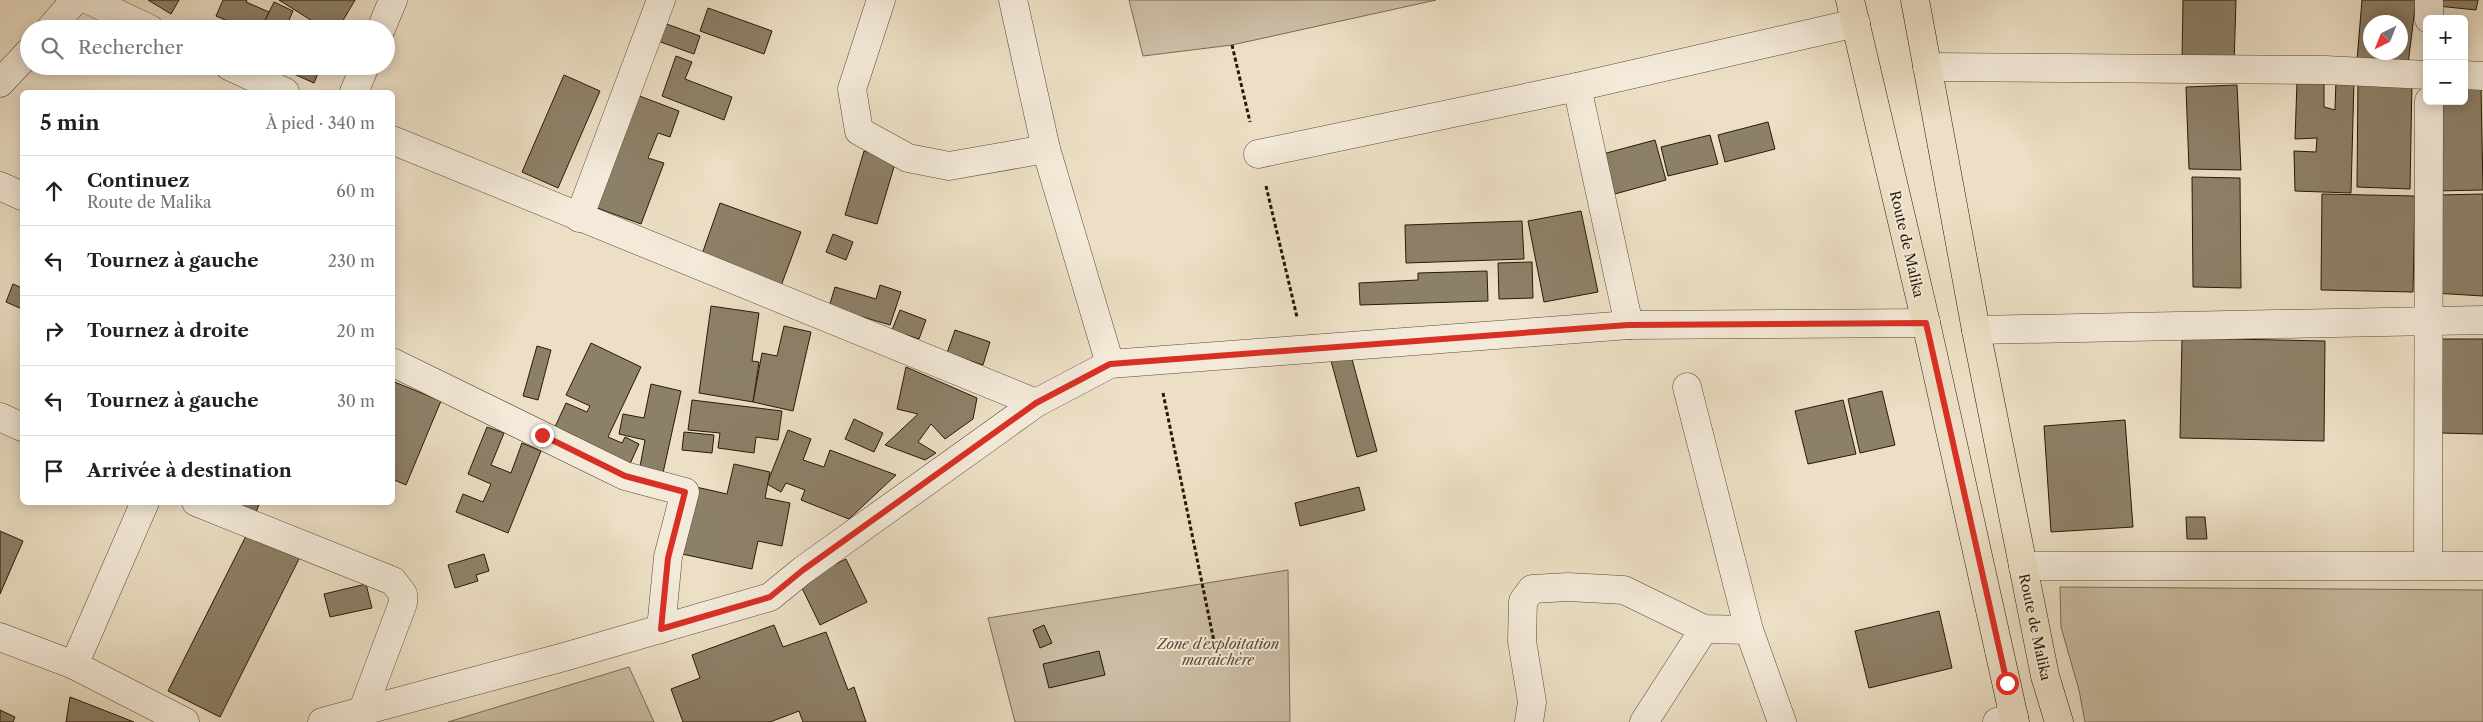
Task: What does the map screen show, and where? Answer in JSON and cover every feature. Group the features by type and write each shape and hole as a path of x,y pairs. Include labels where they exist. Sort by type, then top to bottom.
{"main road":[{"name":"Route de Malika","path":"1915,0 1976,330 2023,566 2045,676 2059,722"},
{"name":"Route de Malika","path":"1853,12 1926,323 2008,720"}],"street":[{"path":"58,20 75,0"},
{"path":"89,0 131,20"},
{"path":"385,20 393,0"},
{"path":"579,218 661,0"},
{"path":"881,0 852,90 859,131 908,158 949,166 1046,149"},
{"path":"1013,0 1046,149 1110,364"},
{"path":"2429,0 2429,15"},
{"path":"1258,154 1577,86 1853,12"},
{"path":"0,83 20,62"},
{"path":"1927,67 2325,70 2423,75"},
{"path":"248,75 281,90"},
{"path":"355,90 361,75"},
{"path":"2468,75 2483,76"},
{"path":"1577,86 1628,325"},
{"path":"2428,565 2429,105"},
{"path":"395,141 1036,403"},
{"path":"0,186 20,195"},
{"path":"1976,330 2483,320"},
{"path":"322,722 661,629 770,597 803,570 1036,403 1110,364 1628,325 1926,323"},
{"path":"395,363 616,472 685,492 668,558 661,629"},
{"path":"1688,387 1749,630 1782,722"},
{"path":"0,417 20,426"},
{"path":"74,665 144,505"},
{"path":"203,505 393,581 403,594 402,603 362,712"},
{"path":"2023,566 2483,566"},
{"path":"1529,722 1532,702 1522,641 1523,601 1532,589 1568,587 1624,590 1704,629 1749,630"},
{"path":"1644,722 1704,629"},
{"path":"0,637 74,665 186,722"}],"path":[{"path":"1232,45 1304,348"},
{"path":"1156,360 1217,656"}],"green space":[{"path":"1129,0 1436,0 1232,45 1143,56"},
{"name":"Zone d'exploitation maraichère","path":"1288,570 1290,722 1015,722 988,618"},
{"path":"2060,587 2483,590 2483,722 2085,722 2079,690 2061,627"},
{"path":"629,667 654,722 448,722"}],"building":[{"path":"148,0 179,0 171,14"},
{"path":"223,0 247,0 246,2 269,12 266,20 225,20 216,16"},
{"path":"279,0 355,0 343,20 311,20"},
{"path":"2183,0 2236,0 2234,65 2182,61"},
{"path":"2362,0 2416,0 2408,64 2357,60"},
{"path":"2438,0 2478,0 2476,10 2438,6"},
{"path":"274,2 293,11 289,20 265,20"},
{"path":"708,8 772,31 764,54 700,31"},
{"path":"661,22 700,36 694,54 655,40"},
{"path":"676,56 692,62 685,79 732,97 724,120 662,96"},
{"path":"296,75 317,75 314,83"},
{"path":"564,75 600,91 558,188 522,172"},
{"path":"2324,79 2324,107 2335,110 2336,79 2354,80 2351,193 2295,191 2294,151 2316,152 2317,138 2295,139 2297,82"},
{"path":"2358,79 2412,81 2410,189 2357,187"},
{"path":"2237,85 2241,170 2189,169 2186,87"},
{"path":"2481,87 2483,190 2434,191 2432,105 2468,105 2468,88"},
{"path":"629,92 679,111 670,137 658,133 648,158 664,163 641,224 589,205"},
{"path":"1768,122 1775,149 1725,162 1718,135"},
{"path":"1710,135 1718,164 1668,176 1661,147"},
{"path":"1655,140 1666,180 1611,195 1599,155"},
{"path":"864,151 896,160 877,224 845,215"},
{"path":"2192,177 2240,178 2241,288 2193,287"},
{"path":"2322,194 2415,196 2413,292 2321,290"},
{"path":"2483,194 2483,296 2434,293 2437,195"},
{"path":"720,203 801,232 781,286 701,257"},
{"path":"1581,211 1598,292 1544,302 1528,221"},
{"path":"1522,221 1524,259 1406,263 1405,225"},
{"path":"833,234 853,242 846,260 826,252"},
{"path":"1532,262 1533,298 1499,299 1498,263"},
{"path":"1487,271 1488,301 1360,305 1359,283 1418,280 1418,273"},
{"path":"13,284 20,287 20,308 6,302"},
{"path":"880,285 901,292 890,325 829,307 835,287 876,299"},
{"path":"711,306 759,313 752,361 759,362 753,402 699,393"},
{"path":"900,310 926,320 919,339 892,330"},
{"path":"784,326 811,332 793,411 753,402 762,353 777,356"},
{"path":"955,330 990,342 983,365 947,353"},
{"path":"2182,338 2325,341 2324,441 2180,438"},
{"path":"2442,339 2483,339 2483,434 2441,433"},
{"path":"591,343 641,367 608,437 622,443 625,437 639,444 629,466 554,429 566,403 587,412 590,406 566,395"},
{"path":"537,346 551,350 538,400 523,396"},
{"path":"1350,352 1377,451 1357,457 1330,357"},
{"path":"906,367 977,398 973,419 945,439 931,424 918,442 936,453 925,460 885,445 918,414 897,409"},
{"path":"395,382 441,401 406,485 395,480"},
{"path":"651,384 681,391 661,482 638,477 645,440 619,434 623,414 644,418"},
{"path":"1882,391 1895,445 1860,453 1848,399"},
{"path":"692,400 782,411 778,440 756,437 754,453 718,448 720,433 688,430"},
{"path":"1843,400 1856,454 1808,464 1795,411"},
{"path":"854,419 883,433 874,452 845,439"},
{"path":"2125,420 2133,527 2051,532 2044,426"},
{"path":"487,427 504,433 491,465 511,473 522,443 541,451 508,533 456,512 463,494 483,502 491,484 468,474"},
{"path":"788,430 811,439 803,460 824,467 830,450 896,475 849,519 801,500 805,490 786,483 781,492 767,484"},
{"path":"684,432 714,435 712,453 682,450"},
{"path":"734,464 770,472 765,498 790,503 782,546 758,541 752,569 682,554 696,487 727,494"},
{"path":"1359,487 1365,510 1300,526 1295,503"},
{"path":"215,505 259,505 253,520"},
{"path":"2186,517 2205,517 2207,539 2187,539"},
{"path":"249,530 300,557 220,717 168,691"},
{"path":"0,531 23,541 0,594"},
{"path":"484,554 489,571 476,575 478,581 455,588 448,565"},
{"path":"846,559 867,602 820,625 799,582"},
{"path":"366,584 372,608 330,617 324,594"},
{"path":"1939,611 1952,668 1869,688 1855,631"},
{"path":"774,625 783,647 826,632 848,690 854,687 866,722 803,722 799,711 770,722 683,722 671,689 700,678 692,655"},
{"path":"1044,625 1052,643 1040,648 1033,630"},
{"path":"1099,651 1105,675 1049,688 1043,664"},
{"path":"70,697 134,722 66,722"},
{"path":"0,710 15,717 13,722 0,722"}],"route":[{"path":"542,435 580,456 625,476 685,492 668,558 661,629 770,597 803,570 1036,403 1110,364 1628,325 1926,323 2007,683"}]}
